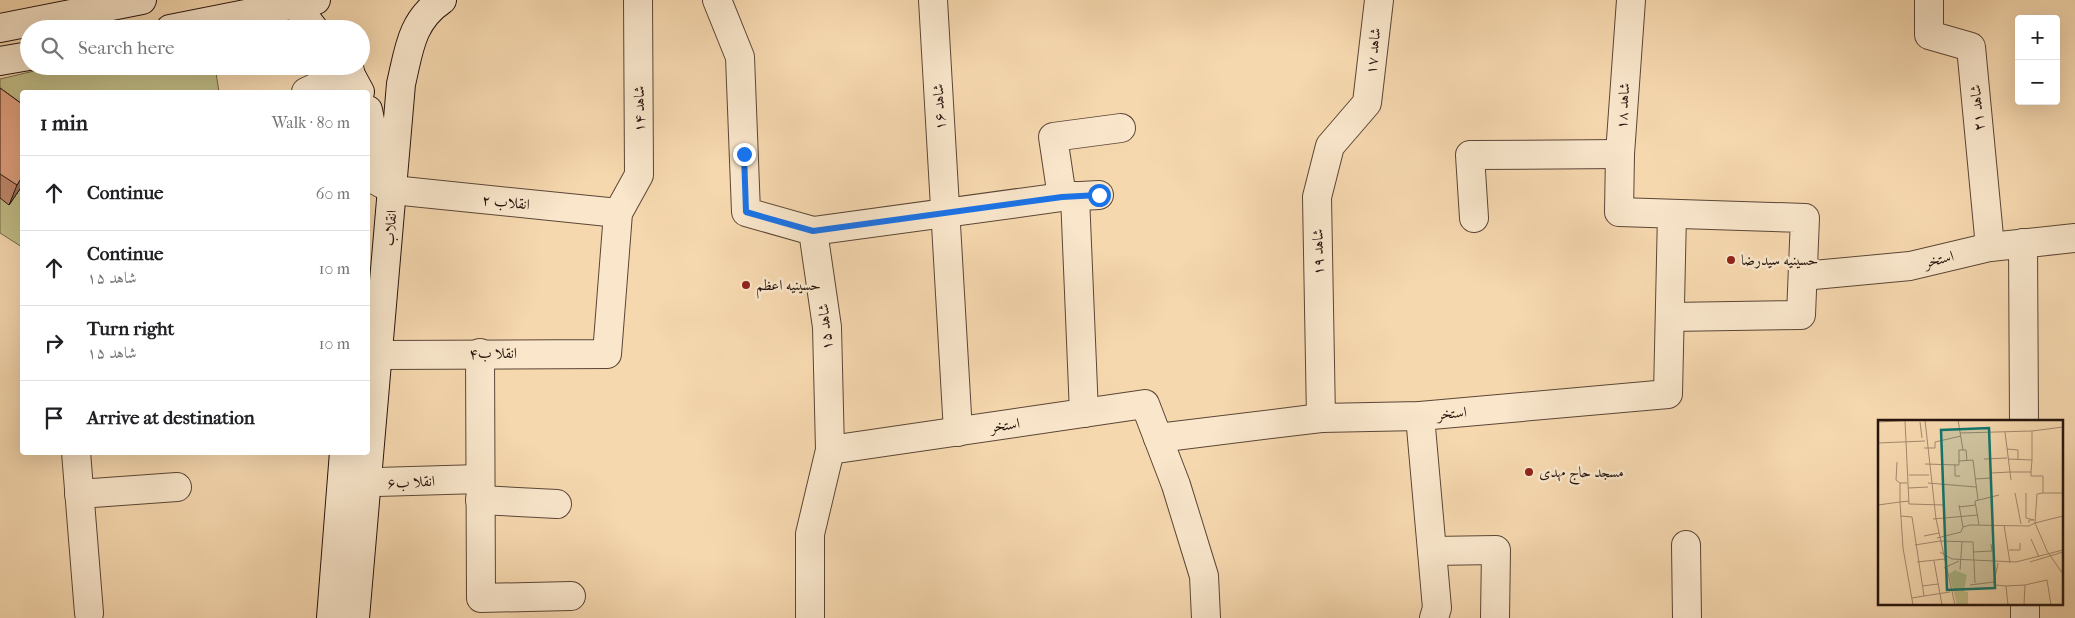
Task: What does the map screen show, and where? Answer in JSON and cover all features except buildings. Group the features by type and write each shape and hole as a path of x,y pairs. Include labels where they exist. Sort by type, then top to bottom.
{"street":[{"path":"41,20 142,0"},
{"name":"انقلاب","path":"370,374 393,190 401,84 414,32 430,8 442,0"},
{"name":"شاهد ۱۴","path":"618,213 639,175 638,0"},
{"path":"717,0 740,57 746,212 813,231 1079,196"},
{"name":"شاهد ۱۶","path":"933,0 958,432"},
{"name":"شاهد ۱۷","path":"1368,102 1379,0"},
{"name":"شاهد ۱۸","path":"1631,0 1620,154 1619,212 1672,214"},
{"name":"شاهد ۲۱","path":"1929,0 1929,35 1971,47 1990,247"},
{"path":"212,20 302,1 310,20"},
{"path":"0,28 20,24"},
{"path":"0,61 20,58"},
{"path":"312,90 352,76"},
{"name":"شاهد ۱۹","path":"1321,418 1317,197 1330,146 1368,102"},
{"path":"370,120 370,140"},
{"path":"1084,413 1079,196 1053,137 1121,128"},
{"path":"1474,218 1470,155 1620,154"},
{"path":"370,177 393,190"},
{"name":"انقلاب ۲","path":"393,190 618,213"},
{"name":"انقلا ب۴","path":"373,353 607,354 618,213"},
{"path":"1670,317 1801,315 1805,218 1672,214"},
{"name":"استخر","path":"1158,438 1321,418 1420,416 1668,394 1672,214"},
{"name":"شاهد ۱۵","path":"810,618 810,534 830,450 827,326 813,231"},
{"name":"استخر","path":"1803,276 1910,266 1990,247 2075,238"},
{"path":"2023,244 2024,420"},
{"path":"480,353 480,598 571,596"},
{"name":"استخر","path":"830,450 1145,404 1176,485 1204,576 1206,618"},
{"path":"1420,416 1436,608 1434,618"},
{"path":"76,455 87,616"},
{"name":"انقلاب","path":"345,455 354,484 355,618"},
{"name":"انقلاب","path":"330,618 358,455"},
{"name":"انقلا ب۶","path":"354,484 480,489 557,504"},
{"path":"79,494 177,488"},
{"path":"1686,545 1687,618"},
{"path":"1432,551 1496,550 1495,618"}],"shaded area":[{"path":"20,74 216,75 219,90 20,90 20,246 0,233 0,79"}],"place":[{"name":"حسینیه سیدرضا","path":"1731,260"},
{"name":"حسینیه اعظم","path":"746,285"},
{"name":"مسجد حاج مهدی","path":"1529,472"}],"route":[{"path":"744,154 746,212 813,231 1062,197 1099,195"}]}
